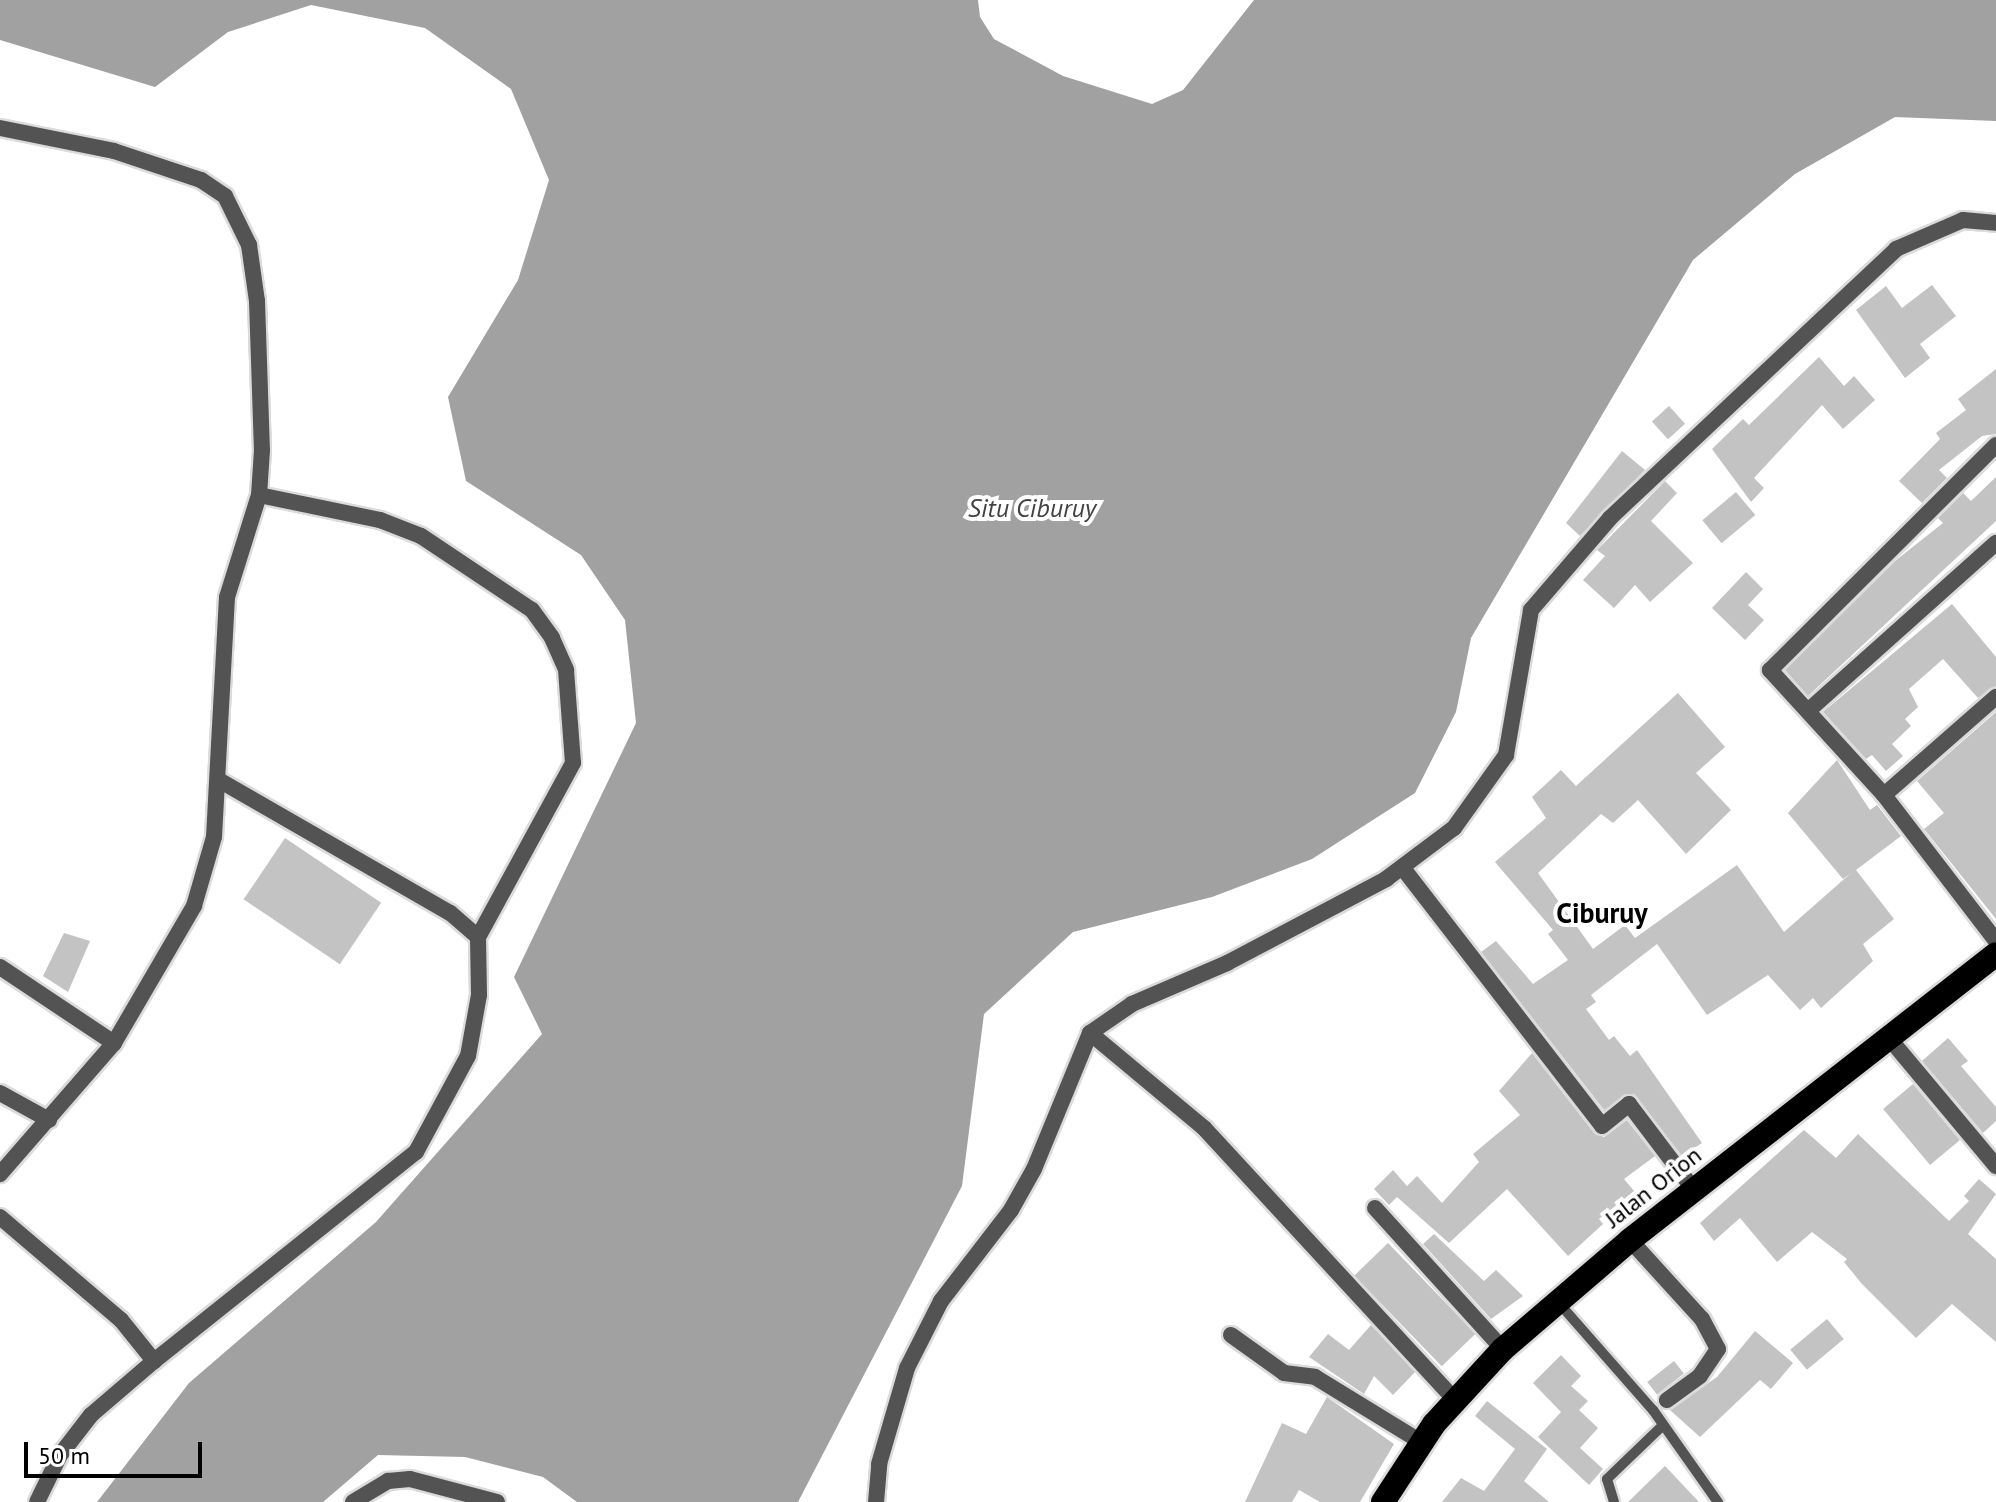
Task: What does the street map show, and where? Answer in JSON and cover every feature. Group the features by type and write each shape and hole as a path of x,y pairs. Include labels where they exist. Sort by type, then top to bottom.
{"highway":[{"name":"Jalan Orion","path":"1383,1502 1421,1442 1503,1349 1630,1240 1996,954"}],"street":[{"path":"0,128 114,151 201,180 238,214 257,301 259,495 227,597 218,687 220,781 214,837 194,906 114,1043 0,1174"},
{"path":"876,1502 879,1464 907,1368 941,1301 1027,1182 1090,1033 1132,1004 1227,963 1402,867 1454,828 1487,789 1506,755 1531,610 1610,518 1896,249 1963,220 1996,223"},
{"path":"1996,445 1940,508 1771,666 1884,795 1996,941"},
{"path":"37,1502 60,1455 91,1415 416,1152 468,1056 479,995 478,937 573,763 566,670 552,638 532,610 421,536 380,520 259,495"},
{"path":"1809,710 1996,543"},
{"path":"1884,795 1996,697"},
{"path":"220,781 408,886 478,937"},
{"path":"1402,867 1602,1126 1629,1104 1694,1190"},
{"path":"0,967 114,1043"},
{"path":"1090,1033 1204,1128 1455,1400"},
{"path":"1889,1038 1996,1166"},
{"path":"0,1093 49,1120"},
{"path":"1375,1208 1503,1349"},
{"path":"0,1217 121,1320 154,1361"},
{"path":"1630,1240 1702,1319 1718,1349 1700,1376 1667,1400"},
{"path":"1231,1335 1284,1373 1315,1377 1421,1442"},
{"path":"353,1502 388,1481 410,1479 497,1502"}],"lane":[{"path":"1558,1302 1662,1426 1718,1502"},
{"path":"1614,1502 1607,1479 1662,1426"}],"water":[{"name":"Situ Ciburuy","path":"0,0 978,0 980,17 994,39 1063,76 1152,104 1183,90 1254,0 1996,0 1996,121 1895,117 1795,174 1693,260 1471,638 1456,712 1415,793 1312,859 1212,897 1073,932 984,1014 962,1186 798,1502 577,1502 543,1477 465,1457 378,1455 323,1502 97,1502 189,1383 376,1222 542,1034 514,977 636,723 625,620 581,555 466,481 448,397 518,280 549,180 511,89 425,28 311,5 228,32 155,87 0,40"}],"building":[{"path":"1932,285 1956,316 1920,344 1930,358 1905,378 1856,310 1886,286 1902,308"},
{"path":"1819,357 1844,386 1854,376 1875,400 1843,429 1822,405 1754,478 1764,488 1751,502 1712,449 1743,419 1749,425"},
{"path":"1996,369 1996,434 1982,436 1939,470 1947,478 1922,503 1899,481 1940,439 1936,433 1966,410 1958,399"},
{"path":"1669,406 1685,424 1668,439 1652,421"},
{"path":"1622,451 1645,470 1580,536 1566,523"},
{"path":"1996,477 1996,521 1808,696 1785,670 1895,561 1943,523 1938,518 1963,493 1971,501"},
{"path":"1665,481 1677,493 1651,521 1693,563 1650,602 1635,585 1614,608 1583,580 1605,556 1597,550"},
{"path":"1736,492 1755,515 1722,543 1702,520"},
{"path":"1746,572 1763,589 1748,605 1764,620 1745,640 1712,608"},
{"path":"1952,604 1996,657 1996,686 1978,698 1943,659 1909,689 1918,707 1905,719 1911,726 1892,744 1903,756 1886,771 1872,755 1866,759 1823,712"},
{"path":"1678,693 1725,747 1696,773 1731,810 1686,854 1638,800 1613,823 1601,814 1538,873 1593,949 1625,925 1635,938 1737,865 1784,932 1851,873 1843,879 1788,813 1837,760 1870,810 1877,805 1901,836 1856,870 1894,919 1863,944 1873,961 1821,1008 1813,998 1800,1010 1768,975 1707,1015 1657,944 1591,995 1596,1002 1586,1009 1609,1040 1614,1036 1630,1056 1637,1050 1702,1143 1682,1156 1634,1094 1604,1110 1481,952 1496,941 1533,984 1568,960 1548,934 1553,930 1495,862 1546,818 1532,797 1561,770 1576,786"},
{"path":"1996,712 1996,919 1924,829 1944,813 1917,781"},
{"path":"285,838 381,903 340,964 244,899"},
{"path":"64,933 90,941 68,992 43,976"},
{"path":"1948,1038 1968,1061 1961,1066 1996,1107 1996,1121 1983,1133 1922,1061"},
{"path":"1532,1053 1594,1133 1604,1137 1627,1120 1655,1156 1624,1179 1634,1191 1599,1219 1603,1224 1568,1256 1507,1189 1449,1243 1397,1197 1389,1205 1374,1189 1393,1170 1407,1186 1417,1176 1442,1203 1479,1162 1473,1154 1520,1115 1499,1091"},
{"path":"1913,1084 1960,1140 1930,1165 1883,1109"},
{"path":"1804,1130 1836,1158 1858,1134 1949,1221 1969,1201 1964,1196 1979,1179 1996,1194 1968,1234 1996,1259 1996,1342 1952,1304 1916,1338 1862,1284 1844,1262 1847,1259 1812,1232 1777,1262 1740,1218 1714,1241 1700,1223"},
{"path":"1434,1234 1484,1281 1496,1270 1523,1296 1491,1319 1423,1244"},
{"path":"1388,1243 1476,1334 1442,1366 1354,1276"},
{"path":"1827,1319 1844,1339 1807,1370 1790,1350"},
{"path":"1371,1325 1415,1372 1393,1395 1374,1376 1364,1394 1309,1357 1328,1334 1349,1350"},
{"path":"1755,1331 1793,1363 1771,1389 1760,1380 1700,1437 1670,1410 1717,1377"},
{"path":"1561,1355 1581,1376 1571,1386 1588,1401 1579,1410 1598,1428 1580,1448 1603,1469 1589,1485 1538,1437 1561,1412 1533,1383"},
{"path":"1674,1361 1684,1374 1657,1395 1647,1382"},
{"path":"1327,1397 1394,1444 1360,1502 1320,1502 1299,1490 1292,1502 1245,1502 1282,1423 1306,1434"},
{"path":"1487,1401 1547,1449 1524,1481 1549,1502 1442,1502 1461,1478 1484,1491 1515,1449 1475,1416"},
{"path":"1665,1466 1699,1502 1628,1502"}],"district":[{"name":"Ciburuy","path":"1602,913"}]}
